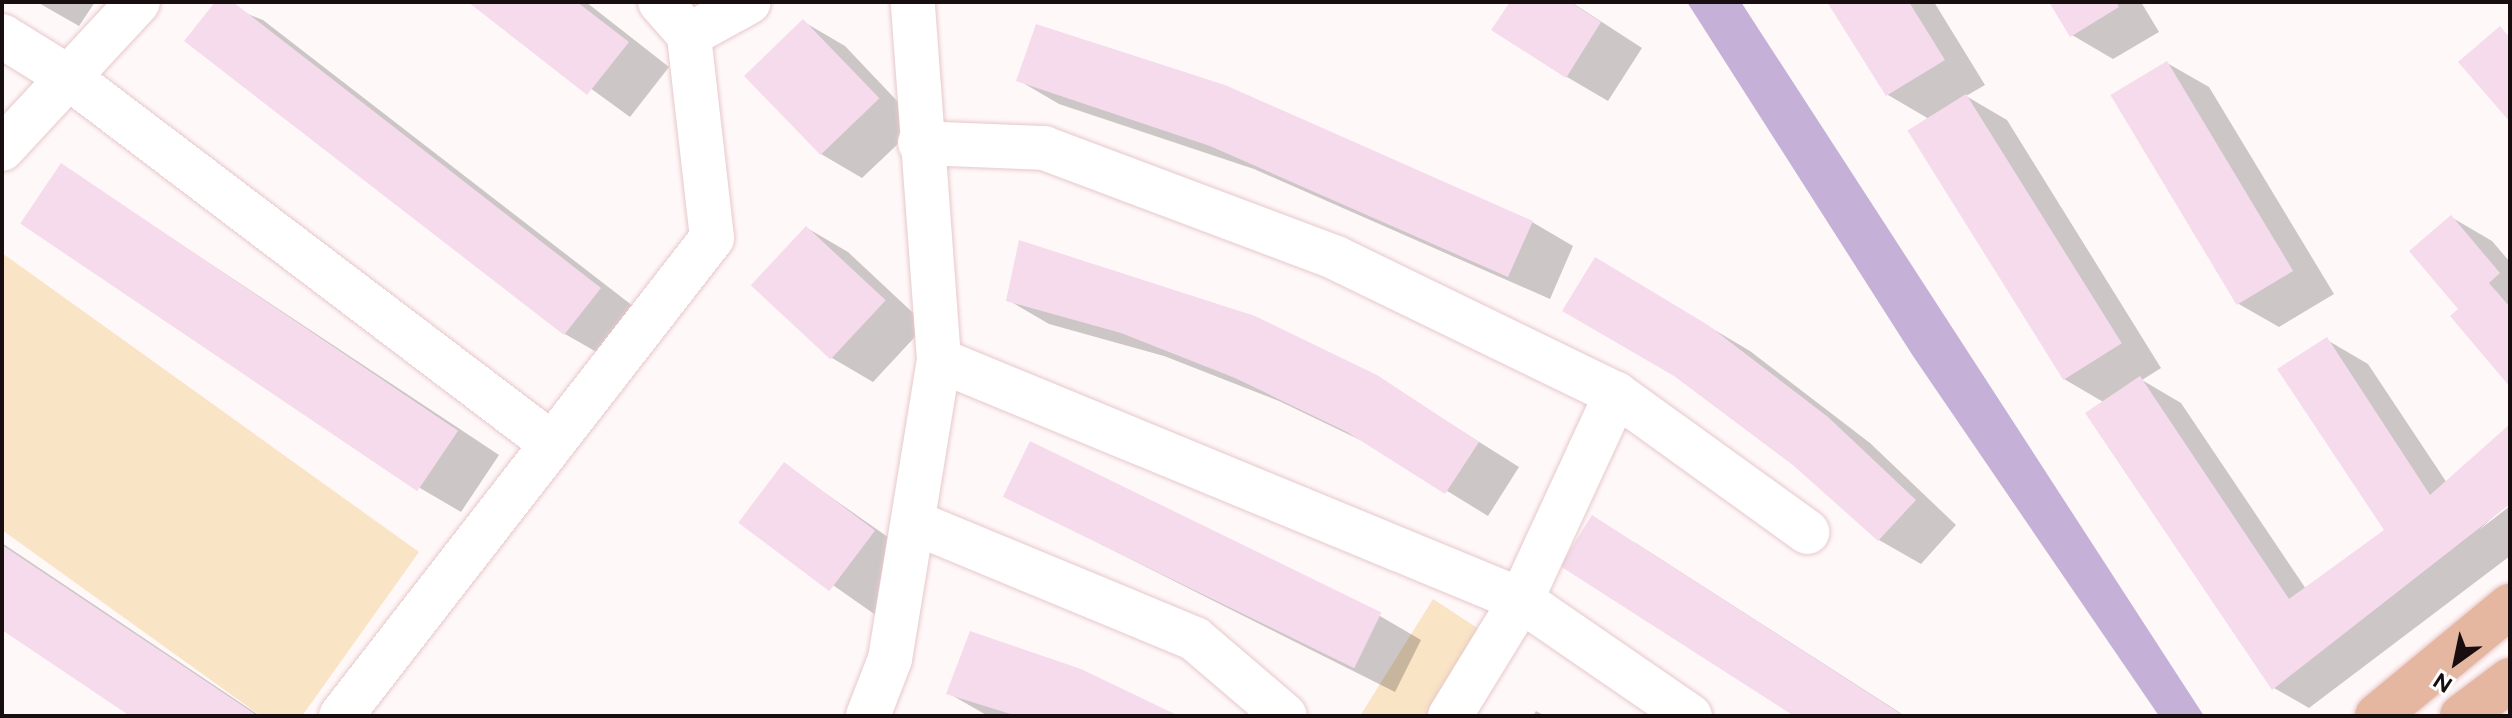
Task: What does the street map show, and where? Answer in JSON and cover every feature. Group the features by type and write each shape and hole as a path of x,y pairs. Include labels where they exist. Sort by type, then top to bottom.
{"main road":[{"path":"2377,716 2510,606"},
{"path":"2462,716 2510,680"}],"lane":[{"path":"2,149 138,2"},
{"path":"341,716 712,238 689,35 660,2"},
{"path":"689,35 749,2"},
{"path":"868,716 890,659 939,360 920,143 913,2"},
{"path":"2,36 68,77 552,444"},
{"path":"920,143 1044,148 1336,258 1616,394 1807,532"},
{"path":"939,360 1521,600 1690,716"},
{"path":"1450,716 1521,600 1616,394"},
{"path":"913,522 1195,639 1285,716"}],"shaded area":[{"path":"1687,2 1741,2 2204,716 2159,716 1913,356"},
{"path":"2,253 419,552 302,716 261,716 2,530"},
{"path":"1433,599 1485,633 1431,716 1360,716"}],"building":[{"path":"215,2 233,2 601,288 564,335 184,41"},
{"path":"468,2 577,2 629,42 587,95"},
{"path":"1510,2 1570,2 1601,22 1566,78 1491,30"},
{"path":"1827,2 1909,2 1945,60 1886,96"},
{"path":"2049,2 2116,2 2119,7 2070,37"},
{"path":"803,19 879,98 820,155 744,76"},
{"path":"1036,24 1225,85 1533,221 1508,277 1210,146 1016,81"},
{"path":"2500,26 2510,38 2510,122 2458,62"},
{"path":"2167,61 2293,271 2237,305 2110,95"},
{"path":"1966,94 2122,343 2063,380 1907,131"},
{"path":"61,163 458,431 417,491 20,224"},
{"path":"2451,215 2500,273 2489,283 2510,307 2510,387 2450,316 2458,309 2409,251"},
{"path":"806,226 886,300 830,360 751,285"},
{"path":"1019,240 1255,316 1377,375 1479,442 1445,494 1347,432 1235,378 1121,333 1006,301"},
{"path":"1595,257 1708,325 1828,417 1916,500 1878,541 1794,466 1674,376 1562,311"},
{"path":"2327,337 2430,495 2510,424 2510,504 2272,690 2085,413 2140,376 2289,599 2384,530 2277,369"},
{"path":"1030,441 1381,612 1354,668 1003,497"},
{"path":"784,462 875,531 829,591 738,523"},
{"path":"1592,515 1904,716 1794,716 1560,566"},
{"path":"2,545 258,716 130,716 2,630"},
{"path":"970,631 1081,669 1179,716 1017,716 946,694"}]}
